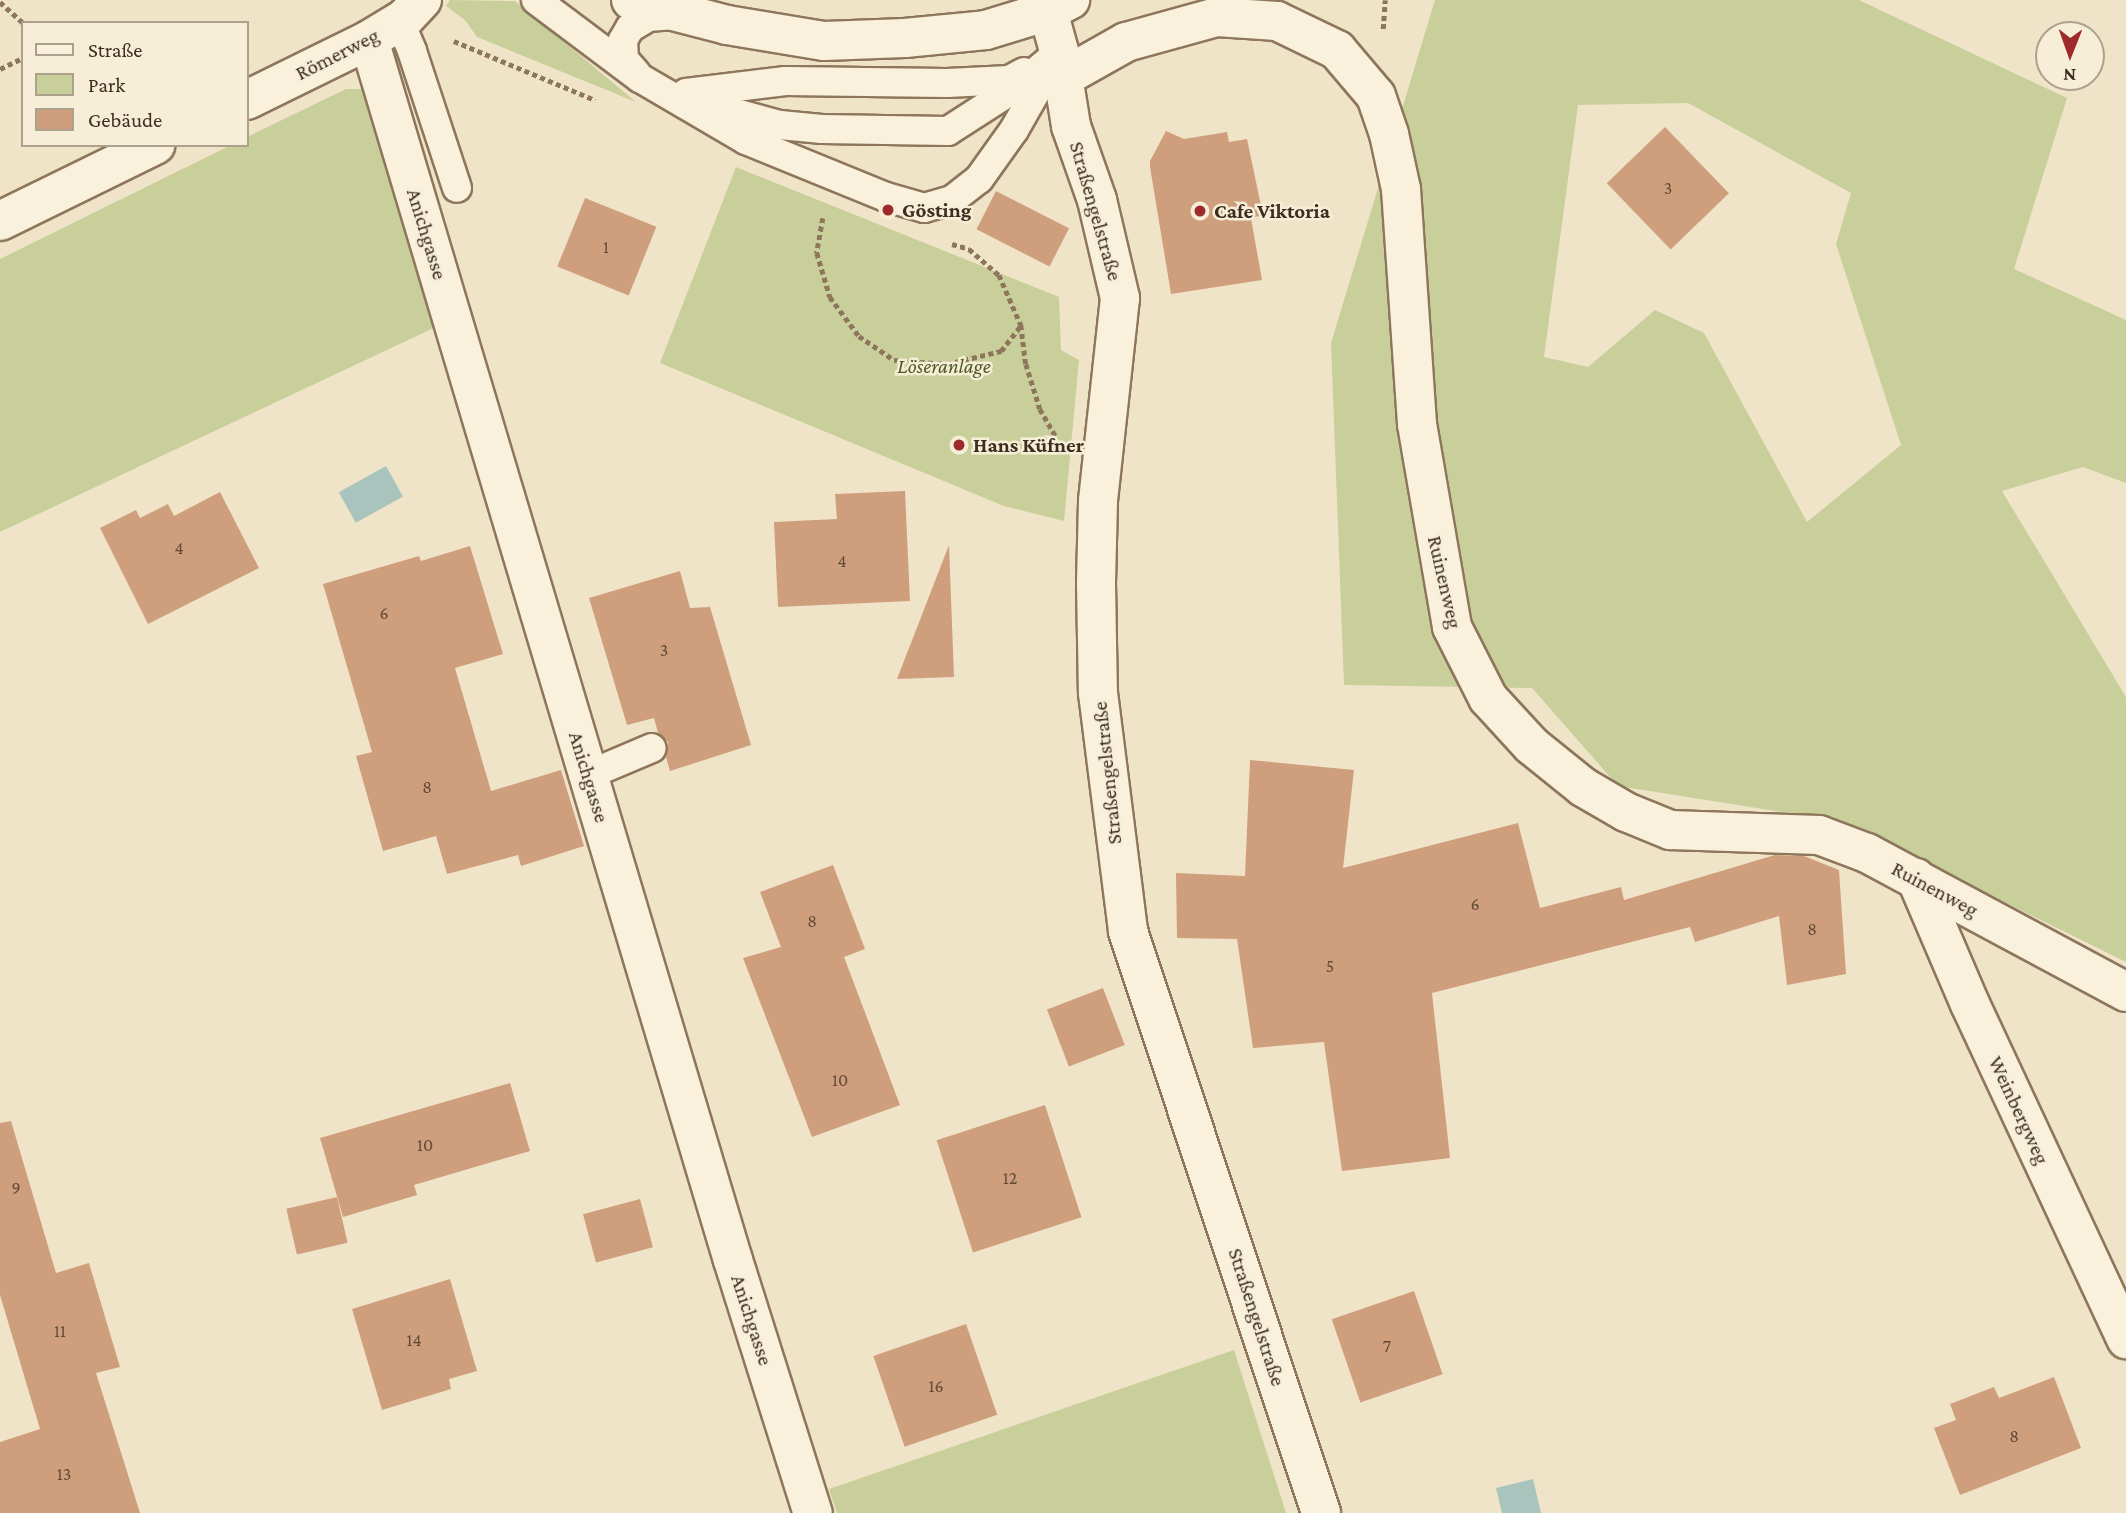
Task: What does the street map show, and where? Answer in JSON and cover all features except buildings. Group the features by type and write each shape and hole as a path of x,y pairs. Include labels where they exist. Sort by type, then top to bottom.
{"street":[{"path":"631,0 679,15 824,41 905,38 986,30 1059,6"},
{"name":"Straßengelstraße","path":"1059,6 1062,64 1071,126 1097,200 1121,298 1103,462 1096,583 1098,693 1128,930 1321,1513"},
{"name":"Ruinenweg","path":"1062,64 1126,42 1217,17 1277,21 1337,50 1376,96 1389,134 1401,189 1417,424 1432,526 1452,627 1488,698 1542,753 1583,787 1626,812 1670,830 1819,835 1867,853 2126,992"},
{"name":"Römerweg","path":"248,99 397,20"},
{"name":"Anichgasse","path":"397,20 588,801 813,1513"},
{"path":"0,221 151,147"},
{"name":"Weinbergweg","path":"1916,878 1970,1004 2126,1339"}],"lane":[{"path":"536,0 650,84 776,154 886,197 924,208 952,200 979,179 1062,64"},
{"path":"679,15 649,17 630,28 623,40 624,59 650,84 780,125 822,129 948,131 1021,84 1062,64"},
{"path":"397,20 412,51 457,188"},
{"path":"650,84 713,92 785,81 947,83 1009,80 1062,64"},
{"path":"588,801 652,748"}],"path":[{"path":"0,2 21,21"},
{"path":"0,69 21,59"},
{"path":"826,208 817,253 831,297 859,336 894,360 947,364 1001,351 1021,325"},
{"path":"948,243 968,249 999,275 1021,325 1026,364 1040,409 1060,446 1082,458 1103,462"}],"green space":[{"path":"450,0 515,1 636,102 477,37 465,20 446,6"},
{"path":"1435,0 1859,0 2035,83 2035,91 2052,91 2067,98 2014,269 2126,320 2126,483 2083,467 2002,491 2126,697 2126,962 1839,821 1618,786 1532,688 1344,685 1331,343","holes":["1688,103 1851,193 1836,244 1901,445 1807,522 1704,333 1655,310 1588,367 1544,357 1578,105"]},
{"path":"346,89 361,89 368,99 438,326 0,532 0,259 227,147 248,147 248,137"},
{"name":"Löseranlage","path":"736,167 1059,297 1061,350 1079,360 1064,521 1004,506 660,363"},
{"path":"1234,1350 1286,1513 837,1513 829,1489"}],"water":[{"path":"386,466 403,497 356,523 339,492"},
{"path":"1533,1479 1541,1513 1502,1513 1496,1488"}],"place":[{"name":"Gösting","path":"888,210"},
{"name":"Cafe Viktoria","path":"1200,211"},
{"name":"Hans Küfner","path":"959,445"}]}
